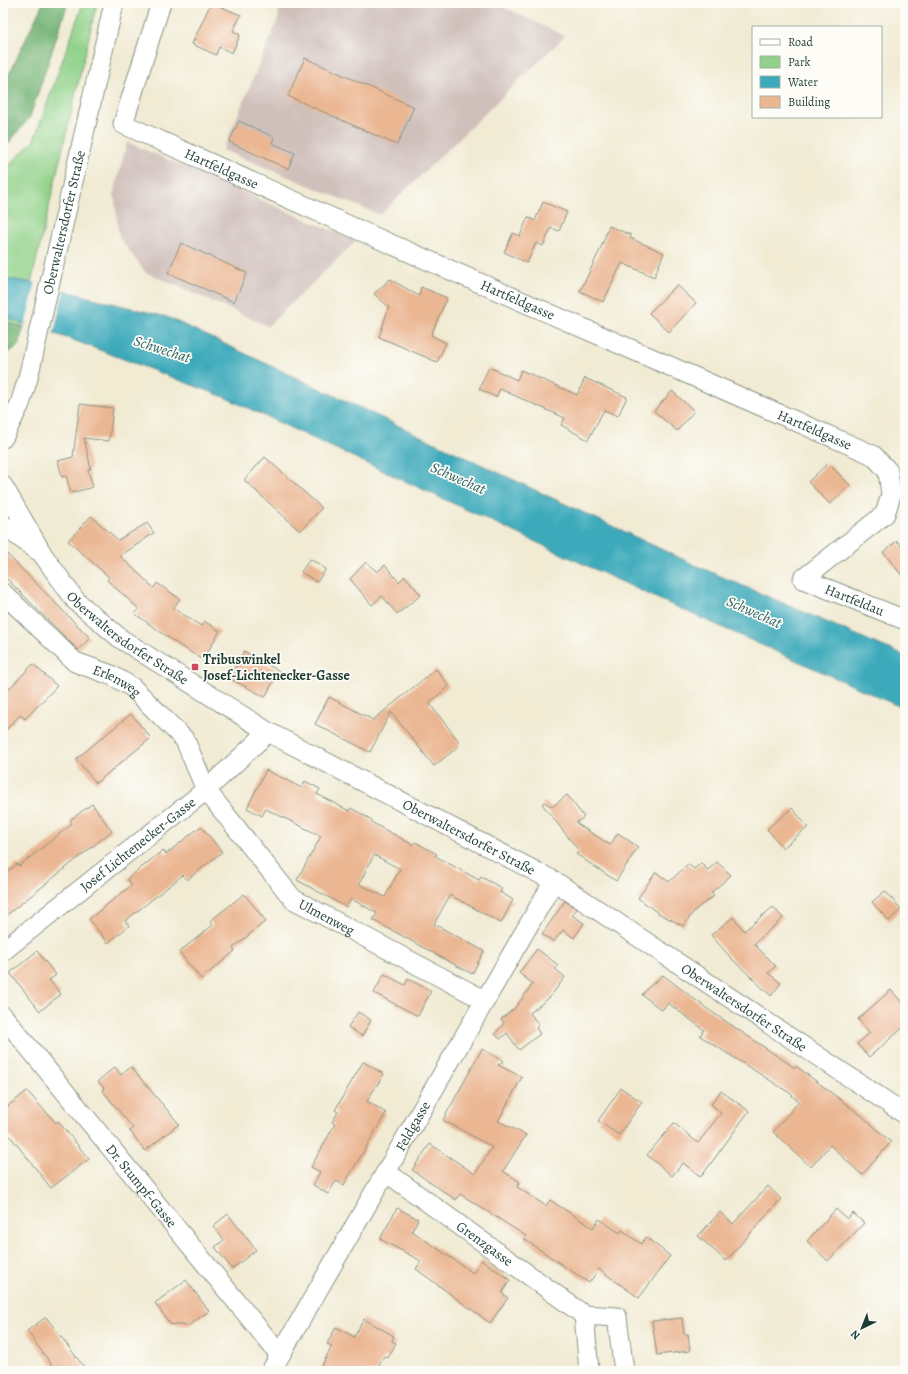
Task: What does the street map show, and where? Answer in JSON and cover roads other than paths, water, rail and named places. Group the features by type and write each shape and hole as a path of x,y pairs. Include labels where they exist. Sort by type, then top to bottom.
{"street":[{"name":"Oberwaltersdorfer Straße","path":"3,438 20,404 30,368 114,3"},
{"name":"Hartfeldgasse","path":"161,3 123,124 361,231 873,455 888,471 891,495 885,514 803,579"},
{"path":"3,486 42,555"},
{"path":"4,526 42,555"},
{"name":"Oberwaltersdorfer Straße","path":"42,555 76,601 121,639 268,732 554,881 905,1114"},
{"name":"Hartfeldau","path":"803,579 905,620"},
{"name":"Erlenweg","path":"3,594 75,662 111,675 132,687 185,740 206,790"},
{"name":"Josef Lichtenecker-Gasse","path":"3,951 206,790 268,732"},
{"name":"Ulmenweg","path":"206,790 293,899 484,1000"},
{"name":"Feldgasse","path":"276,1363 554,881"},
{"name":"Dr. Stumpf-Gasse","path":"3,1016 276,1363"},
{"name":"Grenzgasse","path":"386,1172 584,1315"},
{"path":"589,1371 584,1315 617,1317 624,1371"}],"water":[{"name":"Schwechat","path":"3,278 34,283 167,317 695,565 905,656 905,709 663,601 224,397 73,340 3,317"}],"place":[{"name":"Tribuswinkel Josef-Lichtenecker-Gasse","path":"195,667"}]}
